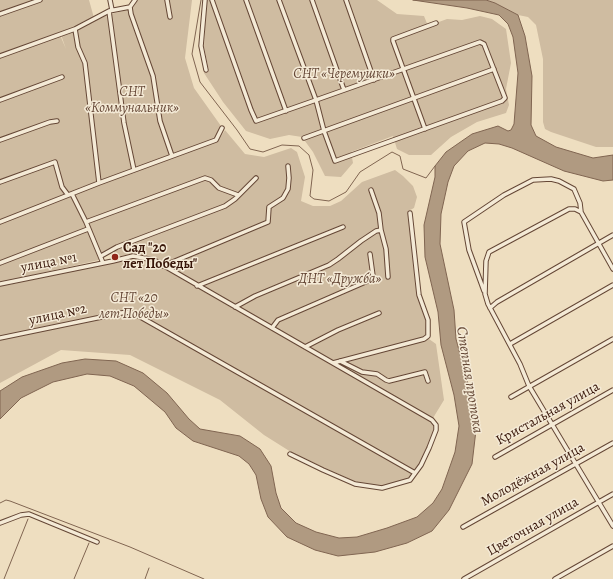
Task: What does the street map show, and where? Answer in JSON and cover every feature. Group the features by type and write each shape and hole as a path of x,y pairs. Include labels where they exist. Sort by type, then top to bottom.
{"street":[{"path":"0,14 40,0"},
{"path":"110,0 124,123 134,170"},
{"path":"135,0 130,7 130,14 153,76 160,121 172,156"},
{"path":"167,0 170,17"},
{"path":"205,0 201,46 206,70"},
{"path":"212,0 256,121 286,111 316,100 344,90 374,80 480,42 484,44 505,96 504,100 335,161 324,131 316,100 279,0"},
{"path":"246,0 286,111"},
{"path":"312,0 344,90"},
{"path":"346,0 374,80"},
{"path":"0,56 75,29 111,10 130,7"},
{"path":"424,129 393,40 436,23"},
{"path":"75,29 78,47 85,63 99,183"},
{"path":"304,138 494,69"},
{"path":"0,100 62,77"},
{"path":"0,140 50,122 57,121"},
{"path":"0,222 99,183 216,140 222,128"},
{"path":"0,182 55,162 62,187 70,195 86,222 88,230 103,263"},
{"path":"163,266 268,222 269,207 283,198 288,189 288,166"},
{"path":"86,222 205,178 211,180 219,188 238,195"},
{"path":"101,256 117,247 225,206 256,178"},
{"path":"613,269 581,212 580,203 572,187 560,181 541,178 526,182 464,222 468,250 490,308 510,344 529,386 613,526"},
{"path":"371,190 379,213 381,230 388,257 388,277"},
{"path":"485,294 486,261 489,252 569,209 574,209 581,212"},
{"path":"333,363 424,339 428,336 428,320 419,295 410,213"},
{"path":"197,286 343,227"},
{"path":"0,263 88,230"},
{"path":"235,307 255,296 329,265 338,260 361,241 376,231 381,230"},
{"path":"490,308 497,302 613,235"},
{"path":"272,328 278,320 370,280 373,276 370,254"},
{"name":"улица №1","path":"0,284 133,256 154,260 432,420 436,426 436,430 421,465 415,473"},
{"path":"510,344 613,285"},
{"name":"улица №2","path":"0,338 121,312 137,314 415,473"},
{"path":"305,347 338,330 379,313"},
{"path":"511,397 613,339"},
{"path":"340,360 362,372 377,374 389,381 425,372 428,381"},
{"name":"Кристальная улица","path":"494,457 613,390"},
{"name":"Молодёжная улица","path":"463,527 613,443"},
{"path":"290,454 355,484 382,488 410,480 415,473"},
{"name":"Цветочная улица","path":"464,579 613,494"},
{"path":"0,522 21,514 29,514 97,542"},
{"path":"555,579 613,546"}],"green space":[{"path":"0,0 89,0 94,18 132,9 138,0 192,0 185,58 194,88 221,126 215,139 79,188 80,192 218,141 225,130 245,154 264,157 291,148 297,152 305,177 301,201 313,206 330,206 341,201 362,182 395,170 413,186 417,197 414,208 408,211 418,297 425,318 427,339 436,344 444,400 433,418 156,260 135,253 116,257 112,247 97,255 99,260 6,281 8,285 132,259 148,261 170,272 433,423 435,428 420,464 409,479 382,486 356,482 291,452 264,435 220,400 130,355 61,350 0,383 0,57 60,35 66,49 60,32 0,54"},
{"name":"СНТ «Черемушки»","path":"206,0 377,0 397,14 424,16 428,26 447,19 462,20 480,16 492,19 506,29 511,63 506,89 509,105 506,113 477,122 451,137 431,155 409,155 397,149 393,136 351,152 353,163 341,177 325,176 313,152 302,137 289,135 270,139 246,131 223,102 204,73 209,71 204,47"},
{"path":"486,0 613,0 613,147 596,147 545,129 543,122 543,59 536,25 528,17 518,15"}],"shaded area":[{"path":"413,0 486,0 518,15 525,36 532,76 531,125 536,136 556,147 593,158 613,155 613,180 603,181 564,171 512,148 499,144 485,143 468,151 454,166 448,182 441,214 440,244 454,310 456,339 471,395 476,430 472,464 449,510 432,531 407,543 375,552 338,556 315,550 287,537 268,517 261,499 256,475 249,464 239,456 193,441 176,428 165,412 134,386 110,376 87,374 53,382 21,398 0,419 0,391 22,377 62,363 85,359 116,361 143,373 167,393 189,419 200,429 240,436 260,449 271,466 276,493 281,508 296,523 316,532 339,538 357,537 417,517 433,503 442,489 455,452 459,426 454,395 441,345 438,312 425,257 424,225 435,177 435,166 446,152 472,134 498,126 508,131 511,130 514,124 518,73 513,37 508,24 499,15 467,8"}],"waterway":[{"path":"201,0 192,54 200,82 250,149 263,152 282,145 299,146 309,155 313,170 310,196 314,199 329,201 346,192 360,172 392,152 400,156 403,169 426,178 435,166"},
{"path":"0,503 6,500 10,501 130,547 204,579"},
{"path":"4,579 28,519"},
{"path":"74,579 89,543"},
{"path":"145,579 149,568"}],"place":[{"name":"Сад \"20 лет Победы\"","path":"115,257"}],"park label":[{"name":"СНТ «Коммунальник»","path":"132,102"},
{"name":"ДНТ «Дружба»","path":"340,280"},
{"name":"СНТ «20 лет Победы»","path":"134,308"}],"water label":[{"name":"Степная протока","path":"469,380"}]}
